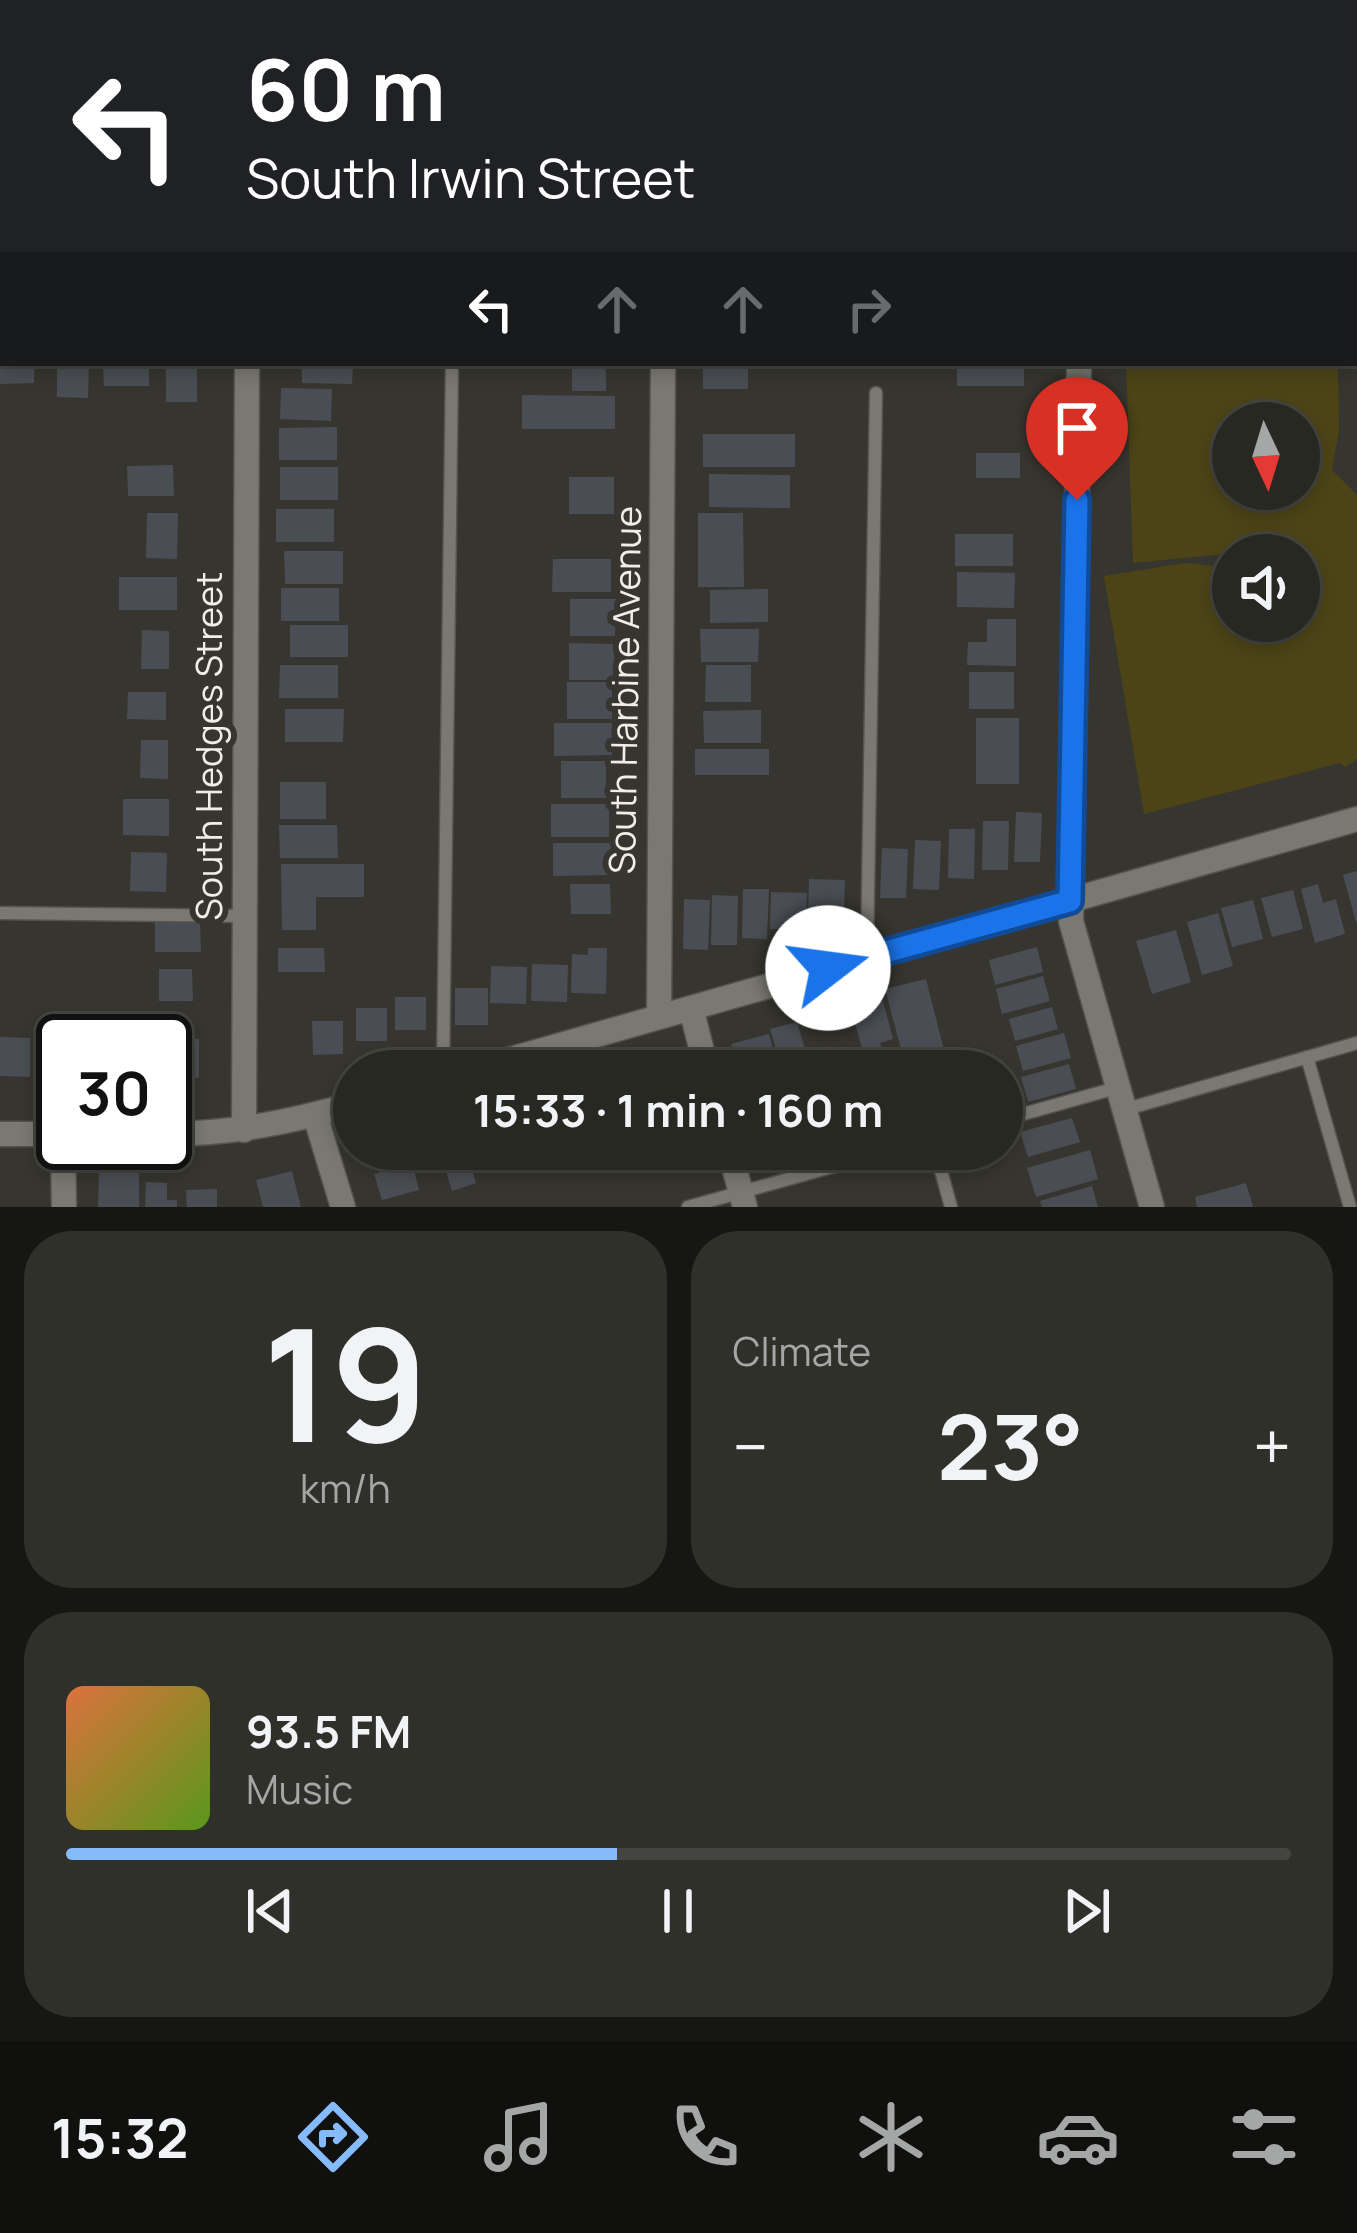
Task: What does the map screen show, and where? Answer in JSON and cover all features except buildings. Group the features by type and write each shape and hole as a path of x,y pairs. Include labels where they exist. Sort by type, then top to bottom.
{"street":[{"name":"South Hedges Street","path":"244,1130 247,366"},
{"name":"South Harbine Avenue","path":"659,1017 664,366"},
{"path":"1079,366 1071,921 1152,1207"},
{"path":"544,1050 1357,819"},
{"path":"691,1008 702,1050"},
{"path":"192,1133 244,1130 333,1110"},
{"path":"315,1115 343,1207"},
{"path":"0,1134 36,1134"},
{"path":"64,1170 64,1207"}],"lane":[{"path":"442,1050 452,366"},
{"path":"867,957 876,392"},
{"path":"0,913 243,916"},
{"path":"1023,1116 1120,1099 1357,1043"},
{"path":"1307,1057 1350,1207"},
{"path":"688,1207 742,1199 831,1170"},
{"path":"941,1170 951,1207"}],"shaded area":[{"path":"1126,366 1338,366 1339,430 1332,470 1357,495 1357,759 1345,767 1340,763 1144,814 1104,576 1185,563 1212,566 1212,642 1320,642 1320,534 1212,534 1212,555 1133,563"}],"route":[{"path":"828,968 1070,901 1077,500"}]}
